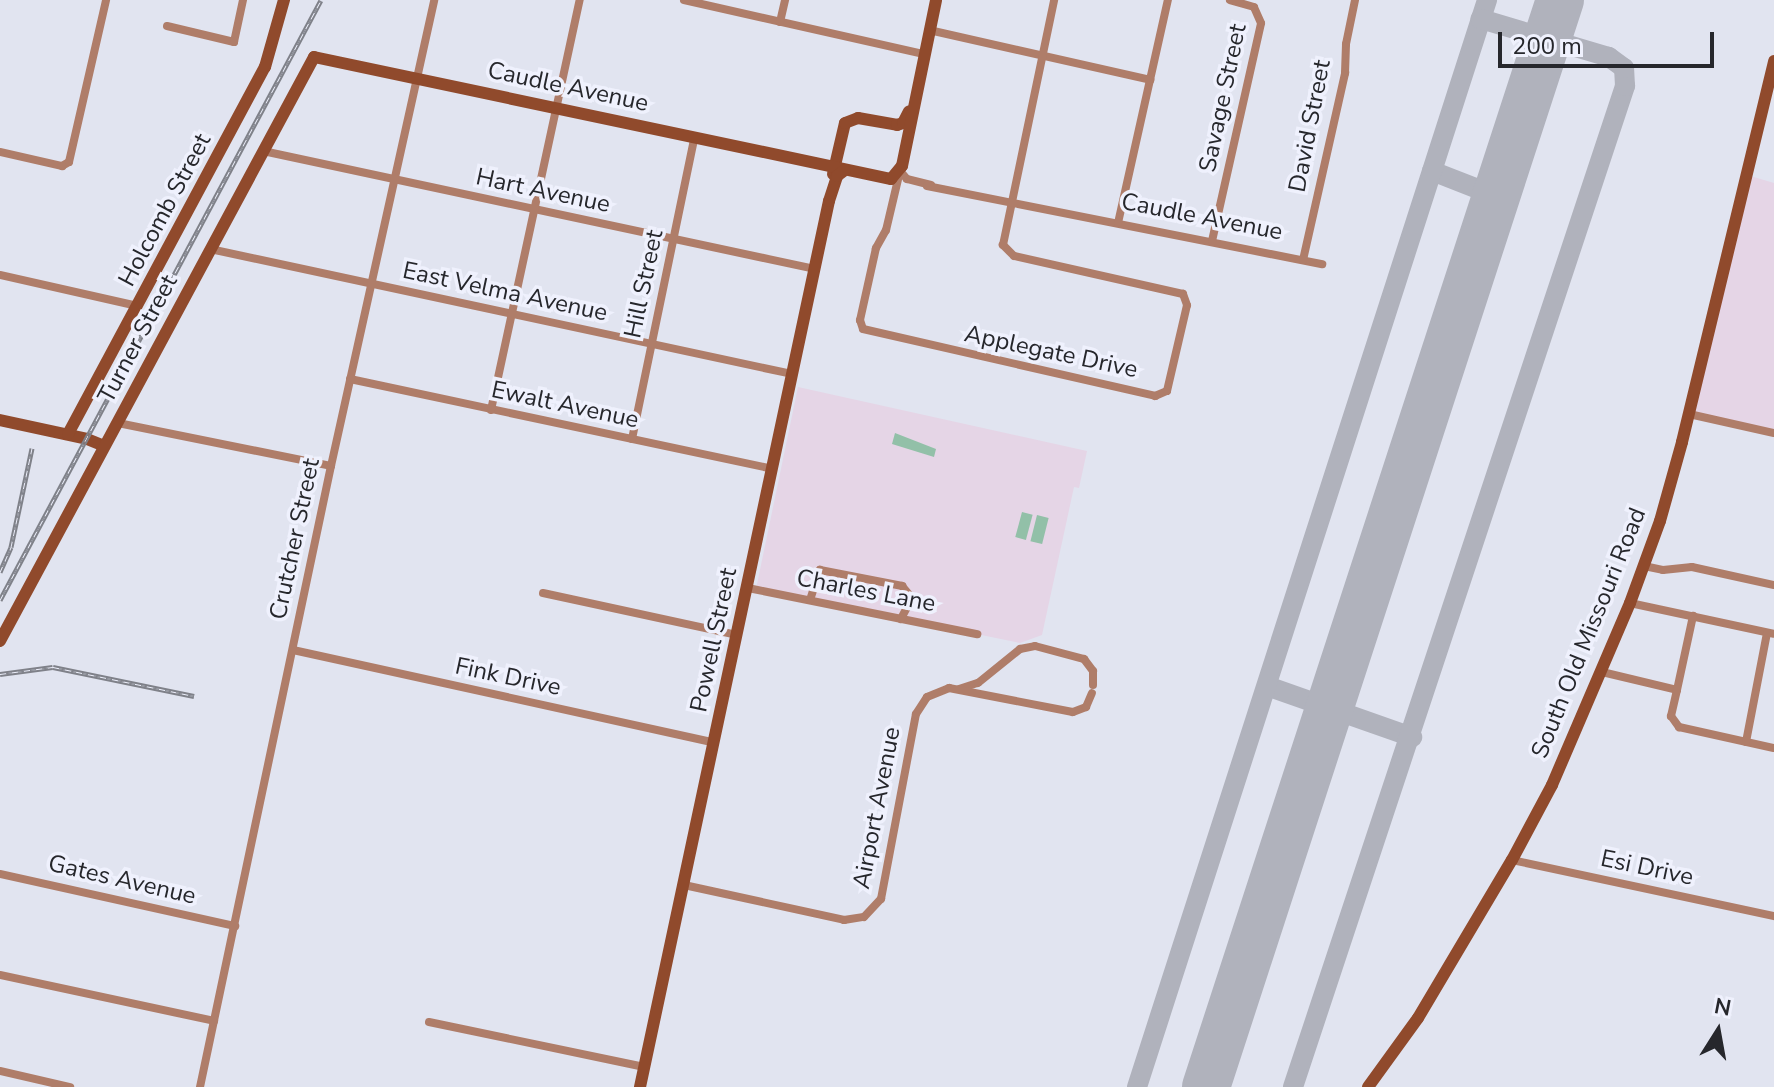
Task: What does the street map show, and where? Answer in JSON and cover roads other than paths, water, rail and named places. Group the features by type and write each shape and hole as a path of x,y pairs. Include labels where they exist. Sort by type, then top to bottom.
{"street":[{"path":"0,152 67,165 106,0"},
{"path":"167,26 234,42 243,0"},
{"name":"Holcomb Street","path":"68,434 265,67 284,0"},
{"name":"Crutcher Street","path":"200,1087 331,466 434,0"},
{"path":"491,410 580,0"},
{"path":"684,0 924,54"},
{"path":"780,22 785,0"},
{"path":"897,177 908,139 936,0"},
{"path":"1011,202 1054,0"},
{"path":"1118,223 1168,0"},
{"name":"Savage Street","path":"1212,241 1261,23 1259,12 1248,4 1230,0"},
{"name":"David Street","path":"1303,260 1345,73 1355,0"},
{"path":"929,30 1150,80"},
{"name":"Caudle Avenue","path":"314,57 839,168 897,177 1322,264"},
{"name":"Turner Street","path":"0,641 314,57"},
{"name":"South Old Missouri Road","path":"1368,1087 1425,1007 1512,860 1552,785 1630,603 1689,414 1774,61"},
{"path":"908,139 897,125 907,116 916,89"},
{"name":"Powell Street","path":"640,1087 829,201 839,168 838,154 845,123 851,119 897,125"},
{"name":"Hill Street","path":"632,439 695,136"},
{"name":"Hart Avenue","path":"263,151 815,269"},
{"name":"Caudle Avenue","path":"813,161 838,154"},
{"name":"Applegate Drive","path":"897,177 886,230 876,248 860,320 863,329 1155,396 1165,394 1186,297 1180,292 1008,254 1003,245 1011,202"},
{"name":"East Velma Avenue","path":"210,249 792,374"},
{"path":"0,275 139,306"},
{"name":"Ewalt Avenue","path":"350,379 772,469"},
{"path":"1689,414 1774,433"},
{"path":"0,420 68,434 104,446"},
{"path":"118,423 331,466"},
{"path":"1644,566 1663,570 1692,567 1774,585"},
{"path":"810,600 820,570 888,583 902,586 912,598 901,619"},
{"name":"Charles Lane","path":"748,588 977,634"},
{"path":"543,593 737,635"},
{"path":"1630,603 1770,634 1746,742"},
{"path":"1693,616 1671,716 1675,724 1774,748"},
{"name":"Airport Avenue","path":"684,885 844,920 869,914 882,892 919,708 933,692 978,683 1020,649 1035,646 1084,659 1093,671 1092,689 1086,707 1073,712 958,689"},
{"name":"Fink Drive","path":"293,650 715,743"},
{"path":"1602,672 1677,690"},
{"name":"Esi Drive","path":"1512,860 1774,916"},
{"name":"Gates Avenue","path":"0,874 235,926"},
{"path":"0,975 214,1021"},
{"path":"429,1022 644,1067"},
{"path":"0,1071 70,1087"}],"railway":[{"path":"0,600 321,0"},
{"path":"0,572 11,547 32,448"},
{"path":"0,674 53,667 194,696"}]}
